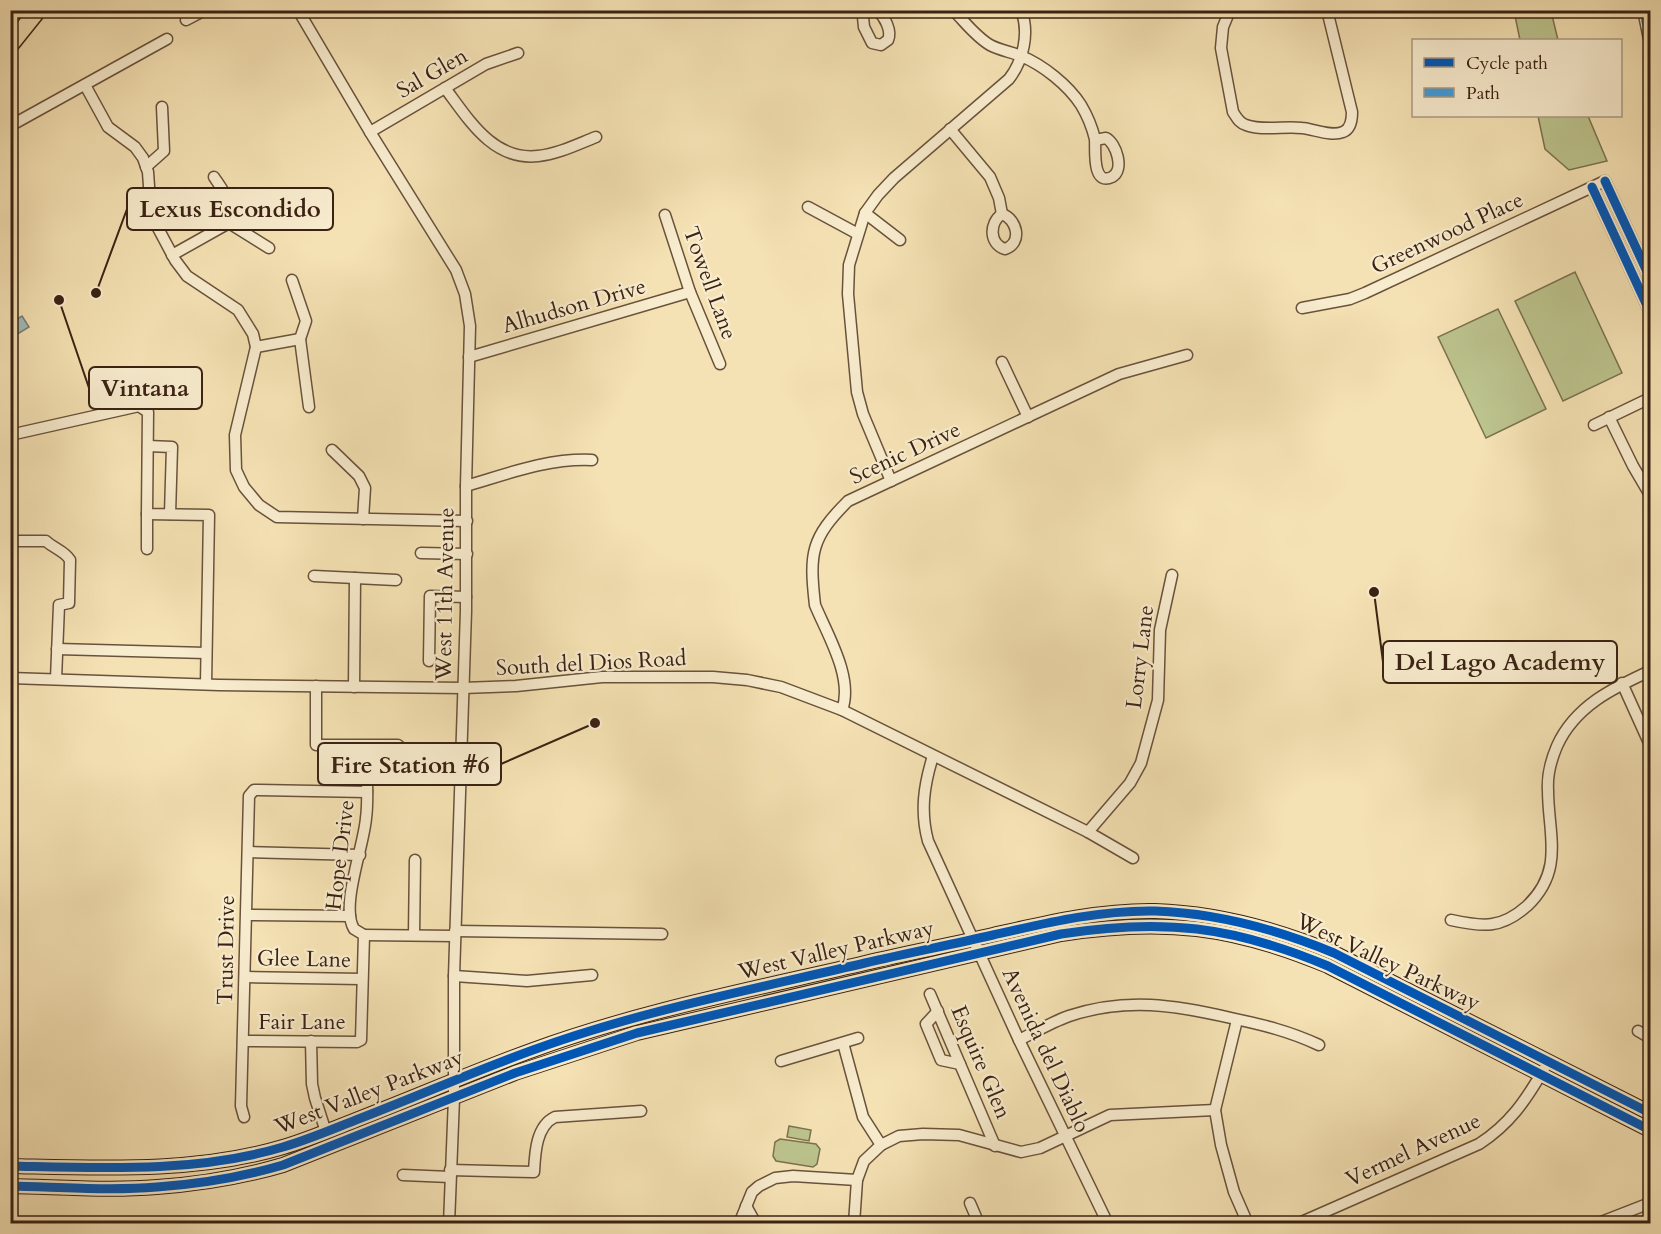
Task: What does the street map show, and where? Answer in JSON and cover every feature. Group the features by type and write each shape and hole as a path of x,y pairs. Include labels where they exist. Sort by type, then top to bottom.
{"highway":[{"path":"10,45 38,10"}],"main road":[{"name":"West Valley Parkway","path":"10,1166 193,1164 283,1147 542,1047 616,1023 1079,916 1162,911 1226,918 1278,932 1334,953 1545,1068 1650,1130"},
{"name":"West Valley Parkway","path":"10,1186 154,1188 246,1175 283,1165 526,1070 638,1033 1061,934 1122,926 1163,925 1224,932 1288,949 1545,1068 1650,1113"}],"street":[{"path":"186,20 205,10"},
{"name":"West 11th Avenue","path":"298,10 370,132 456,270 465,294 470,326 465,486 467,555 455,933 454,1098 449,1224"},
{"path":"868,10 863,17 864,27 872,43 881,45 888,40 890,32 883,15 877,10"},
{"path":"953,10 991,46 1040,65 1076,97 1088,117 1095,140"},
{"path":"891,481 863,414 857,392 848,294 849,265 865,213 878,195 894,178 1009,80 1015,72 1025,45 1021,10"},
{"path":"1230,10 1223,27 1221,48 1233,112 1239,122 1247,126 1301,128 1332,134 1344,132 1348,128 1352,120 1352,112 1327,10"},
{"path":"1643,10 1650,44"},
{"path":"10,126 167,39"},
{"name":"Sal Glen","path":"370,132 486,64 518,53"},
{"path":"85,85 108,127 135,147 143,158 151,215 172,255 187,276 238,310 253,334 256,347 235,435 236,470 244,487 258,505 277,517 467,521"},
{"path":"445,88 484,138 510,153 538,156 555,153 596,137"},
{"path":"146,167 164,151 162,107"},
{"path":"950,129 990,177 999,198 1002,214"},
{"path":"172,255 229,222 232,213 230,202 214,177"},
{"name":"Greenwood Place","path":"1302,308 1365,293 1605,181 1650,278"},
{"path":"1592,187 1650,312"},
{"path":"808,207 858,234"},
{"path":"865,213 900,240"},
{"name":"Towell Lane","path":"665,215 690,292 720,364"},
{"path":"229,222 269,248"},
{"path":"292,280 306,321 300,339 309,407"},
{"name":"Alhudson Drive","path":"469,357 690,292"},
{"path":"256,347 300,339"},
{"name":"Scenic Drive","path":"842,710 846,686 815,605 812,559 819,536 827,522 848,501 1119,374 1187,355"},
{"path":"1002,362 1028,417"},
{"path":"1594,425 1650,398"},
{"path":"10,435 139,406 148,412 147,549"},
{"path":"1609,417 1632,466 1650,495"},
{"path":"148,446 171,447 170,514"},
{"path":"332,450 359,476 365,488 363,519"},
{"path":"465,486 546,462 572,459 591,460"},
{"path":"147,514 209,515 206,684"},
{"path":"10,541 46,541 68,556 71,566 69,603 59,605 56,679"},
{"path":"10,548 51,546"},
{"path":"420,553 467,555"},
{"name":"Lorry Lane","path":"1088,832 1130,783 1141,763 1158,700 1160,630 1172,575"},
{"path":"314,576 396,580"},
{"path":"354,687 356,578"},
{"path":"429,661 429,596 466,597"},
{"path":"57,650 206,653"},
{"path":"1451,920 1478,926 1492,925 1515,916 1533,900 1550,870 1552,859 1548,791 1549,774 1557,746 1565,731 1606,691 1650,670"},
{"name":"South del Dios Road","path":"10,678 463,688 516,686 602,677 713,677 747,680 781,687 842,710 1088,832 1133,858"},
{"path":"1622,683 1650,745"},
{"path":"316,686 316,745 398,745 407,753 460,757"},
{"name":"Avenida del Diablo","path":"933,756 922,804 924,828 932,852 1107,1224"},
{"name":"Hope Drive","path":"361,1040 364,935 354,929 350,916 353,877 360,855 366,819 367,776"},
{"name":"Trust Drive","path":"244,1117 241,1106 249,796 254,790 367,792"},
{"path":"248,852 360,855"},
{"path":"414,935 415,860"},
{"path":"247,915 350,916"},
{"path":"364,935 662,934"},
{"path":"454,976 527,981 592,975"},
{"name":"Glee Lane","path":"246,977 362,979"},
{"name":"Esquire Glen","path":"930,994 995,1146"},
{"path":"1019,1040 1068,1016 1107,1007 1144,1004 1181,1007 1294,1033 1319,1045"},
{"path":"938,1011 926,1024 941,1060 960,1064"},
{"path":"1237,1020 1215,1110 1221,1146 1234,1192 1248,1224"},
{"path":"1638,1031 1650,1038"},
{"path":"781,1061 858,1038"},
{"name":"Fair Lane","path":"243,1041 357,1042 361,1040"},
{"path":"310,1041 312,1084 326,1132"},
{"path":"843,1042 863,1117 881,1145"},
{"name":"Vermel Avenue","path":"1297,1224 1479,1144 1496,1133 1525,1101 1545,1068"},
{"path":"854,1224 857,1180 864,1161 881,1145 899,1136 923,1134 963,1136 1021,1152 1040,1148 1110,1115 1215,1110"},
{"path":"403,1175 534,1172 540,1131 555,1116 641,1111"},
{"path":"739,1224 752,1192 775,1178 793,1176 857,1180"},
{"path":"970,1203 979,1224"},
{"path":"1596,1224 1650,1203"},
{"path":"746,1206 756,1224"}],"green space":[{"path":"1514,11 1551,11 1558,39 1520,39"},
{"path":"1538,117 1588,117 1607,161 1569,170 1545,149"},
{"path":"1575,272 1622,373 1563,401 1515,301"},
{"path":"1498,309 1546,409 1486,438 1438,337"},
{"path":"789,1126 811,1130 809,1141 787,1137"},
{"path":"780,1139 816,1144 820,1149 817,1164 813,1167 776,1161 773,1156 775,1142"}],"water":[{"path":"22,316 29,327 11,338 11,323"}],"marked path":[{"path":"1643,10 1650,44"}],"cycle path":[{"path":"1605,181 1650,278"},
{"path":"1592,187 1650,312"},
{"path":"10,1166 148,1167 182,1165 250,1155 303,1140 573,1036 656,1012 1033,926 1073,918 1134,911 1178,912 1224,919 1312,944 1650,1113"},
{"path":"10,1186 139,1188 205,1182 252,1173 283,1165 515,1073 637,1033 1061,934 1132,927 1197,929 1228,934 1293,952 1328,966 1650,1130"}],"place":[{"name":"Lexus Escondido","path":"96,293"},
{"name":"Vintana","path":"59,300"},
{"name":"Del Lago Academy","path":"1374,592"},
{"name":"Fire Station #6","path":"595,723"}]}
